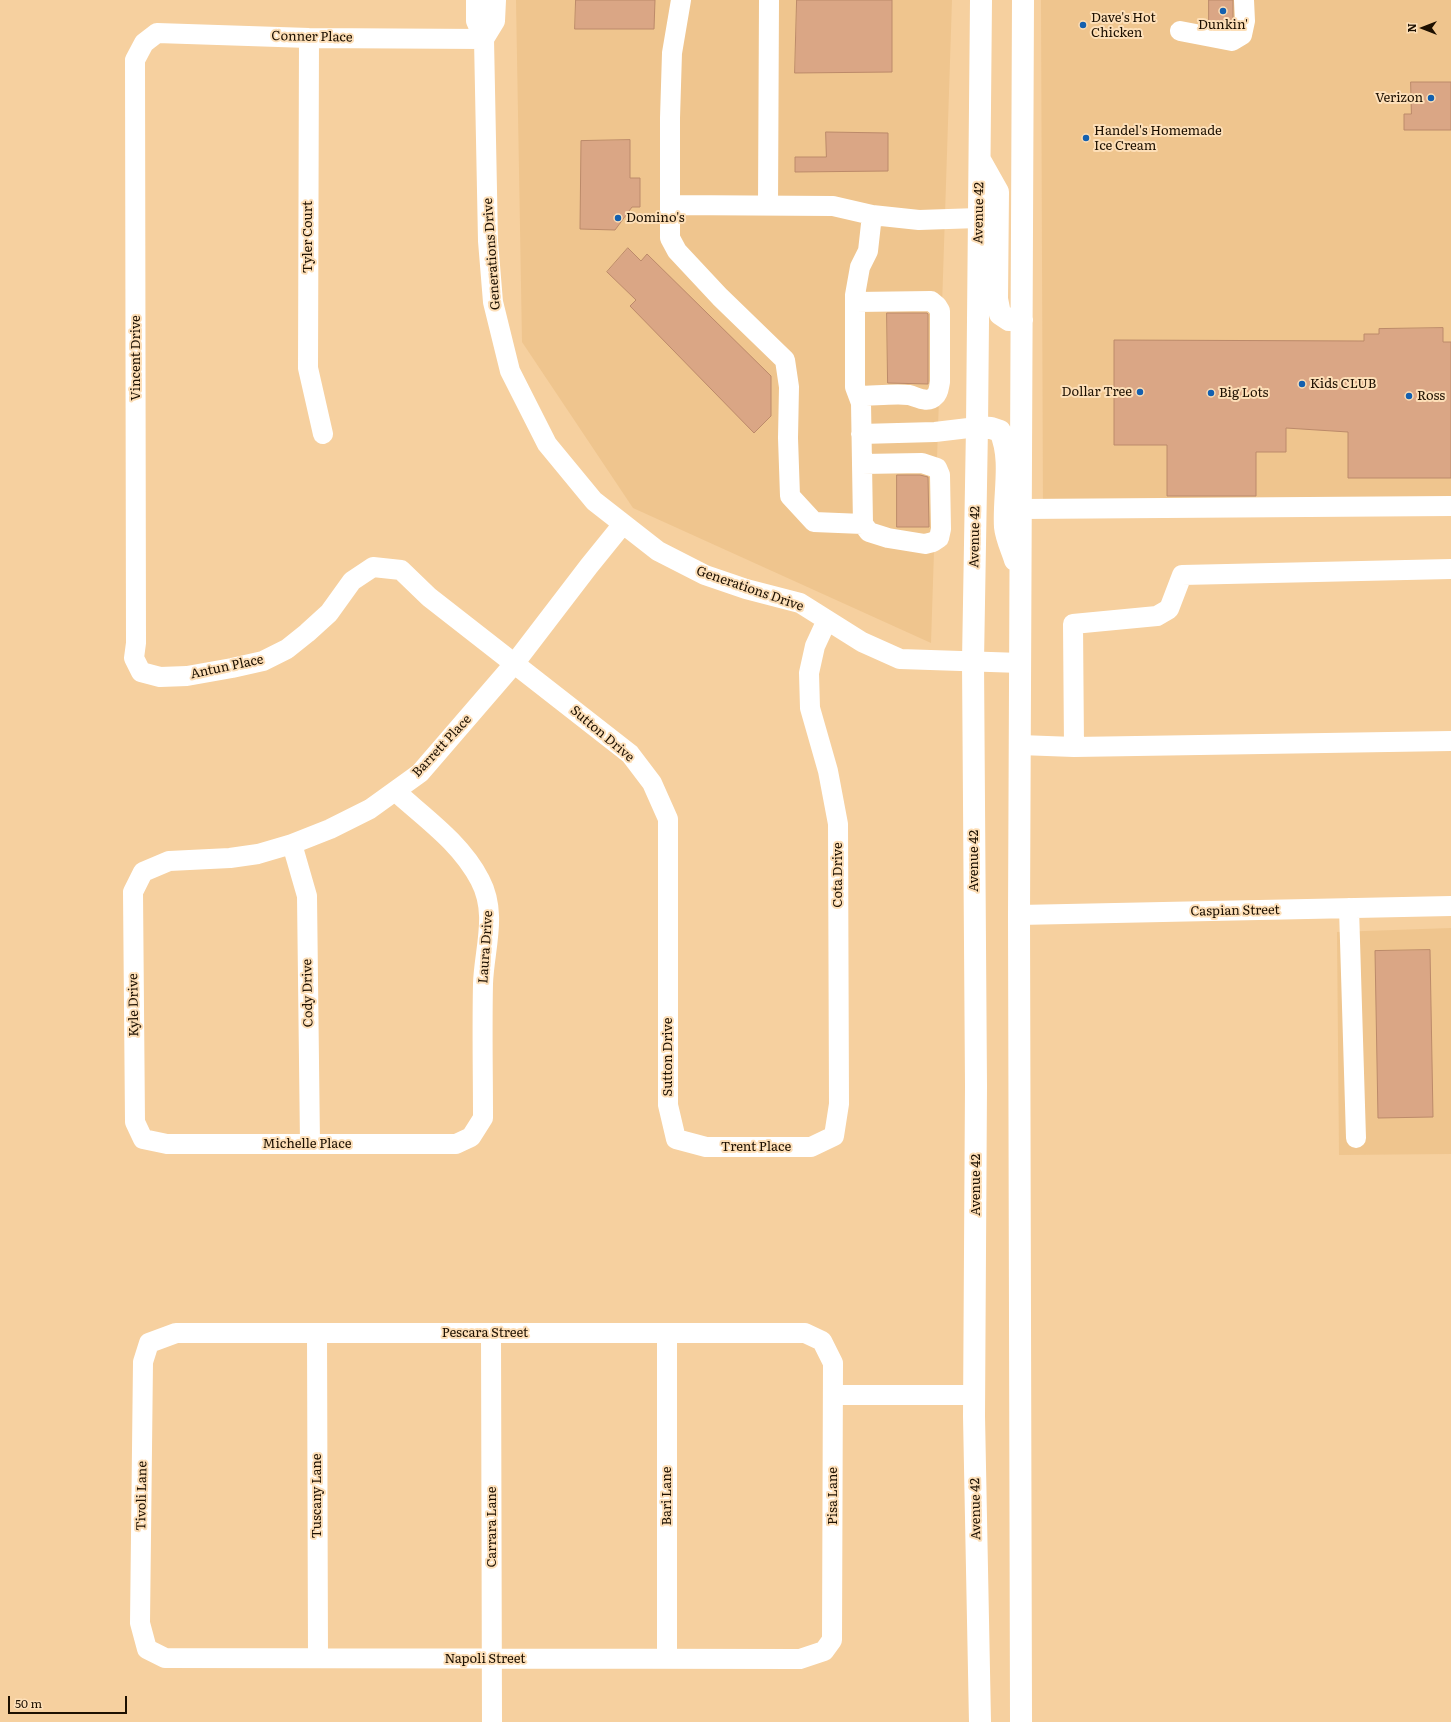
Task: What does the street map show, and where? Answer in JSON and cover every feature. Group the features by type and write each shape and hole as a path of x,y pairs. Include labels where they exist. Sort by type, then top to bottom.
{"main road":[{"name":"Avenue 42","path":"980,1722 974,1395 976,1086 973,661 981,0"},
{"path":"1021,1722 1019,915 1023,0"},
{"path":"980,160 998,192 997,299 1000,314 1009,320 1022,320"},
{"path":"977,427 991,428 1000,431 1004,441 1006,462 1005,529 1021,578"}],"street":[{"name":"Generations Drive","path":"476,0 476,21 484,39 488,241 493,302 510,372 547,444 594,501 658,551 705,575 746,589 800,603 862,642 900,659 1021,663"},
{"path":"484,39 495,21 496,0"},
{"path":"681,0 672,52 670,118 670,238 678,251 720,297 785,360 789,387 788,438 790,496 814,522 863,524"},
{"path":"768,205 769,0"},
{"path":"1180,31 1232,40 1242,35 1245,21 1244,0"},
{"name":"Conner Place","path":"144,43 157,34 309,38 484,39"},
{"name":"Tyler Court","path":"309,38 308,368 323,434"},
{"name":"Vincent Drive","path":"142,672 134,658 136,643 135,60 144,43"},
{"path":"670,205 833,206 872,215 919,220 978,218"},
{"path":"862,464 922,463 937,468 940,475 941,529 939,538 933,542 925,544 884,537 869,532 863,524 861,434 861,403 855,386 856,302 860,267 868,251 872,215"},
{"path":"856,302 931,301 937,306 940,312 940,382 939,390 935,396 927,400 917,399 908,395 859,396"},
{"path":"861,434 935,432 977,427"},
{"path":"1021,509 1451,506"},
{"name":"Barrett Place","path":"143,872 169,861 230,858 258,854 292,844 330,829 370,809 420,773 514,664 623,524"},
{"name":"Antun Place","path":"142,672 160,677 186,676 232,668 263,660 287,649 307,633 329,613 352,581 373,567"},
{"name":"Sutton Drive","path":"373,567 401,570 429,597 630,754 652,783 668,819 668,1105 676,1139"},
{"path":"1074,747 1072,624 1157,616 1169,609 1182,575 1451,569"},
{"name":"Cota Drive","path":"827,620 815,646 809,673 810,708 828,771 838,824 839,1104 834,1136"},
{"path":"1020,745 1074,747 1451,741"},
{"name":"Laura Drive","path":"394,791 463,852 480,881 489,904 489,937 483,983 483,1118 471,1137"},
{"name":"Cody Drive","path":"292,844 307,896 310,1144"},
{"name":"Kyle Drive","path":"143,872 133,892 135,1122 143,1139"},
{"name":"Caspian Street","path":"1019,915 1451,906"},
{"path":"1349,908 1356,1138"},
{"name":"Trent Place","path":"676,1139 706,1147 811,1147 834,1136"},
{"name":"Michelle Place","path":"143,1139 167,1144 456,1144 471,1137"},
{"name":"Pescara Street","path":"149,1343 176,1333 805,1333 822,1341"},
{"name":"Tuscany Lane","path":"317,1333 318,1658"},
{"name":"Carrara Lane","path":"491,1333 492,1722"},
{"name":"Bari Lane","path":"667,1333 667,1659"},
{"name":"Pisa Lane","path":"822,1341 833,1363 832,1640 824,1651"},
{"name":"Tivoli Lane","path":"147,1649 140,1623 140,1608 143,1362 149,1343"},
{"path":"833,1395 974,1395"},
{"name":"Napoli Street","path":"147,1649 165,1658 492,1659 800,1659 824,1651"}],"shaded area":[{"path":"516,0 952,0 931,643 633,508 522,342"},
{"path":"1041,0 1451,0 1451,512 1043,518"},
{"path":"1451,928 1451,1154 1339,1155 1337,932"}],"building":[{"path":"576,0 655,0 654,29 575,29"},
{"path":"797,0 892,0 892,72 795,73"},
{"name":"Dunkin'","path":"1209,0 1233,0 1233,21 1209,21"},
{"name":"Verizon","path":"1411,82 1451,82 1451,130 1404,130 1404,114 1411,114"},
{"path":"826,132 888,133 888,171 795,172 795,157 826,157"},
{"path":"630,140 630,178 640,178 640,207 632,207 615,230 580,229 581,141"},
{"path":"628,248 641,261 647,254 771,376 771,416 754,433 630,306 636,300 607,272"},
{"path":"887,313 928,314 928,384 888,383"},
{"path":"1443,328 1443,342 1451,342 1451,478 1348,478 1348,432 1286,428 1286,452 1256,452 1256,496 1167,496 1167,445 1114,445 1114,340 1364,341 1364,334 1379,334 1379,329"},
{"path":"897,475 920,475 928,477 929,527 897,527"},
{"path":"1430,950 1433,1117 1378,1118 1375,951"}],"place":[{"name":"Dunkin'","path":"1223,11"},
{"name":"Dave's Hot Chicken","path":"1083,25"},
{"name":"Verizon","path":"1431,98"},
{"name":"Handel's Homemade Ice Cream","path":"1086,138"},
{"name":"Domino's","path":"618,218"},
{"name":"Kids CLUB","path":"1302,384"},
{"name":"Dollar Tree","path":"1140,392"},
{"name":"Big Lots","path":"1211,393"},
{"name":"Ross","path":"1409,396"}]}
